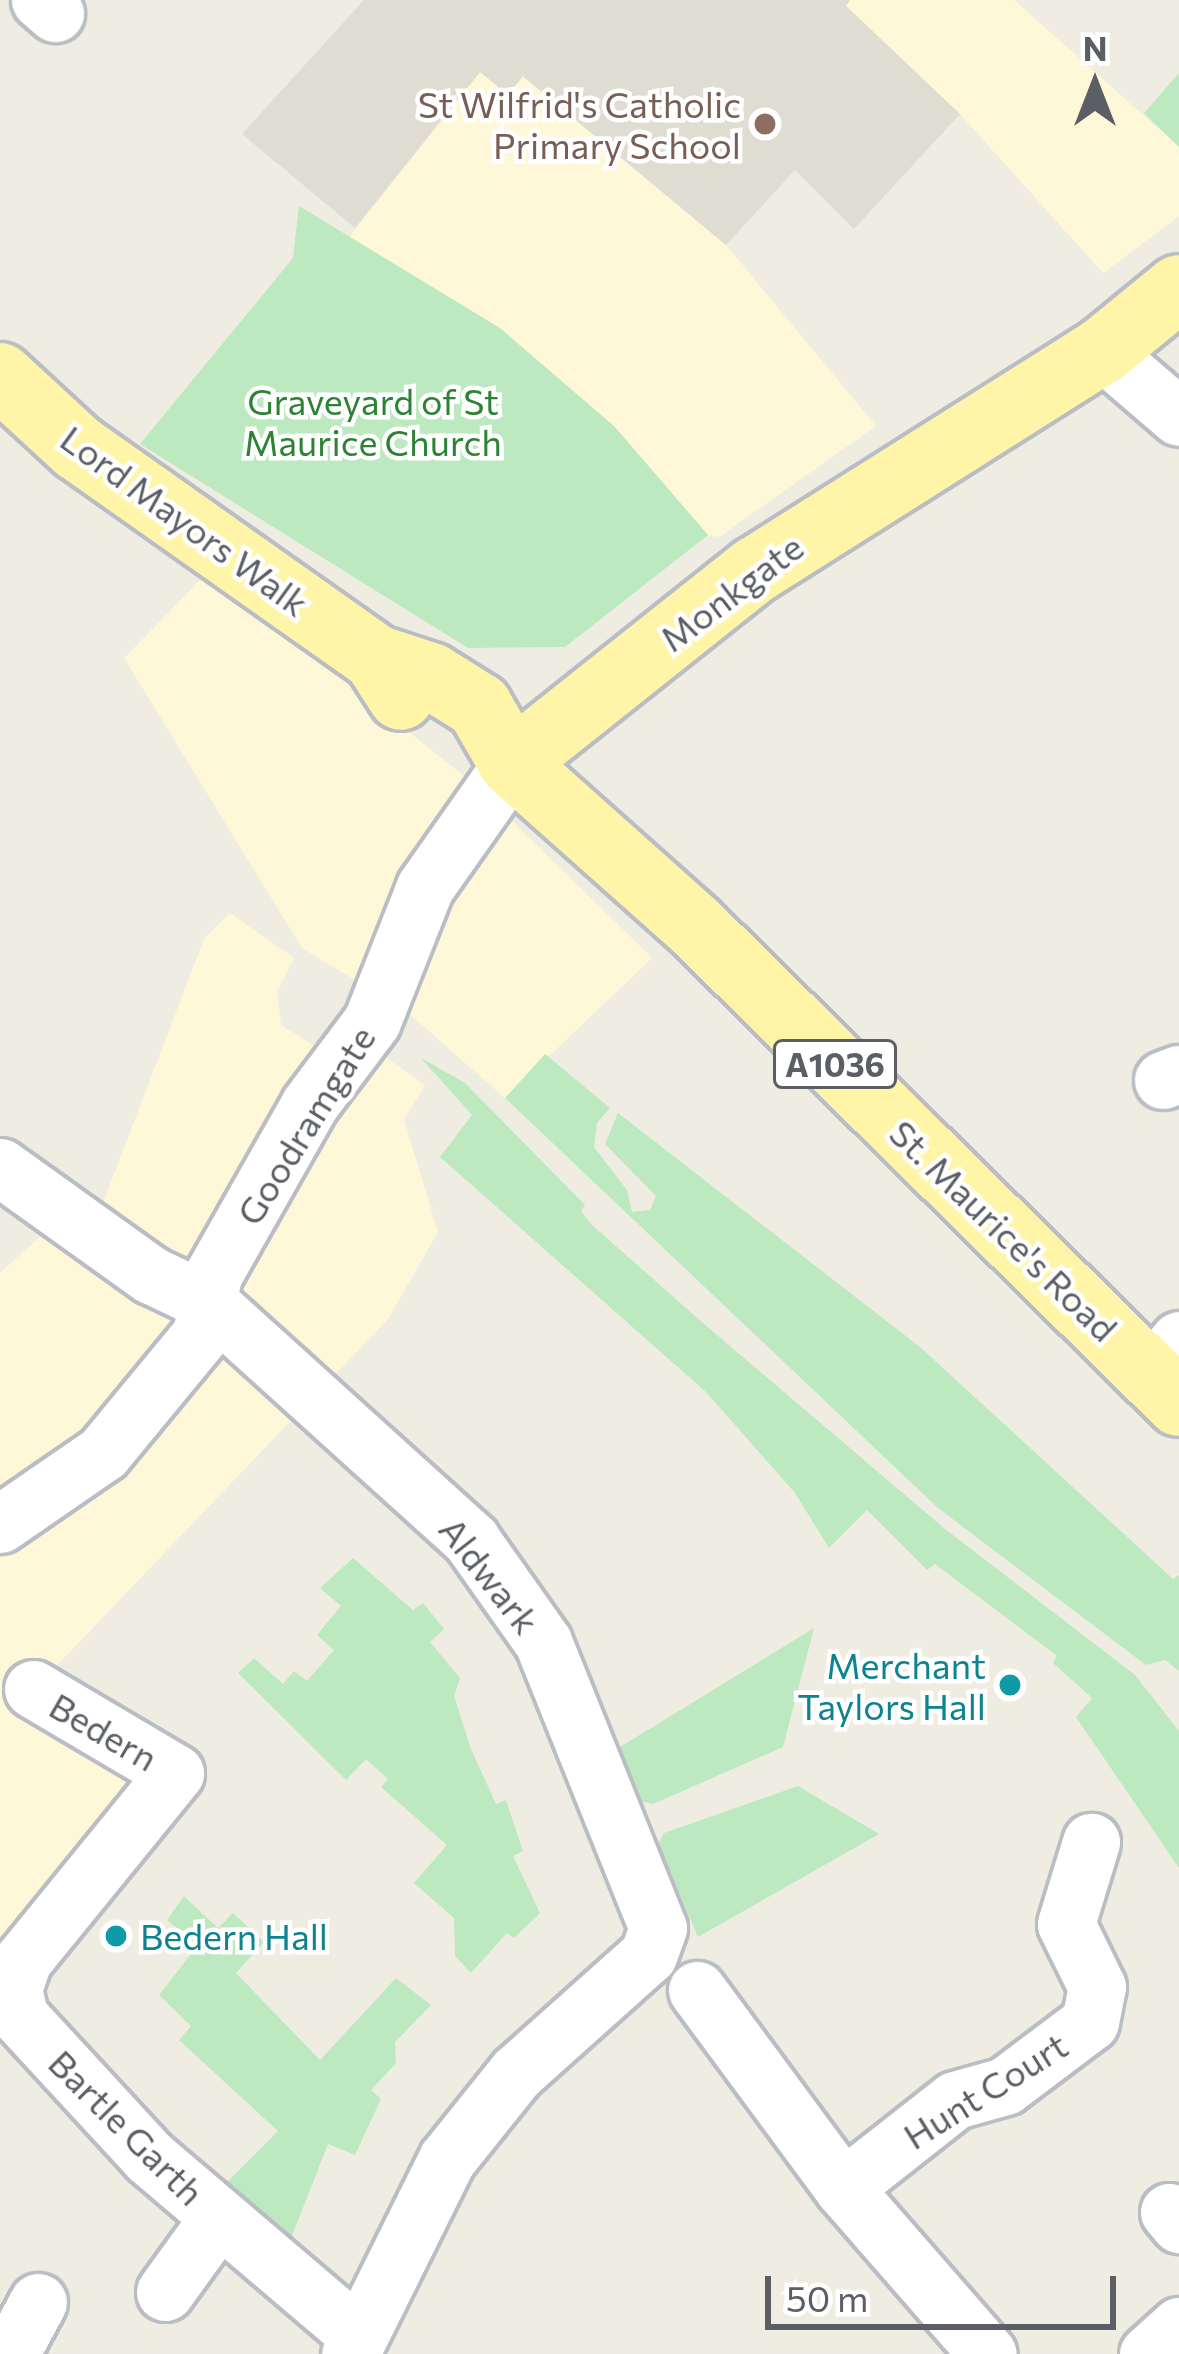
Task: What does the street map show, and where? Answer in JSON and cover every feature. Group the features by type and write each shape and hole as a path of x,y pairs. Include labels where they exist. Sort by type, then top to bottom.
{"main road":[{"name":"Monkgate","path":"512,763 755,570 1102,351 1179,289"},
{"name":"Lord Mayors Walk","path":"0,376 77,447 376,658 412,716 463,754 512,763"},
{"name":"St. Maurice's Road","path":"512,763 696,927 1170,1372"}],"street":[{"path":"1102,351 1179,417"},
{"name":"Monkgate","path":"388,992 425,886 512,763"},
{"name":"Goodramgate","path":"0,1523 103,1453 201,1334 213,1275 309,1105 340,1073 388,992"},
{"name":"Aldwark","path":"0,1167 151,1276 208,1302 376,1447 483,1557 543,1642 658,1928 648,1955 516,2073 447,2159 354,2344"},
{"name":"Bedern","path":"33,1690 175,1773"},
{"name":"Bartle Garth","path":"175,1773 23,1960 13,1989 19,2016 148,2157 354,2344"},
{"name":"Hunt Court","path":"842,2188 955,2100 1005,2086 1090,2022 1097,1988 1066,1924 1091,1842"},
{"path":"697,1990 842,2188 988,2354"},
{"path":"165,2292 219,2217"},
{"path":"10,2354 38,2302"},
{"path":"1148,2354 1179,2326"}],"shaded area":[{"name":"St Wilfrid's Catholic Primary School","path":"364,0 850,0 846,6 960,114 854,229 795,170 726,245 523,76 508,95 480,72 355,228 242,134"},
{"path":"850,0 1014,0 1179,147 1179,216 1103,273 960,114 845,5"},
{"path":"480,72 522,76 726,245 876,426 719,537 708,535 614,426 349,237"},
{"path":"208,572 474,784 652,958 505,1098 406,1011 302,948 124,658"},
{"path":"230,913 294,958 277,992 281,1025 360,1075 377,1051 425,1085 404,1120 438,1232 388,1319 44,1679 136,1791 0,1954 0,1273 52,1226 101,1208 204,939"}],"green space":[{"path":"1179,73 1179,147 1144,113"},
{"name":"Graveyard of St Maurice Church","path":"299,206 500,328 614,426 708,535 565,647 468,648 140,444 293,258"},
{"path":"545,1054 610,1108 597,1123 594,1147 627,1190 632,1212 650,1210 656,1196 605,1144 618,1113 920,1347 1173,1579 1179,1575 1179,1671 1165,1660 1146,1665 938,1508 505,1098"},
{"path":"421,1058 465,1083 585,1205 581,1211 592,1225 703,1323 945,1529 1135,1675 1179,1731 1179,1868 1076,1717 1092,1698 1053,1663 1057,1656 935,1564 927,1570 867,1510 829,1548 795,1493 706,1392 440,1157 472,1115"},
{"path":"353,1558 413,1610 423,1603 444,1629 430,1642 460,1678 454,1696 471,1749 496,1804 506,1800 523,1851 513,1856 540,1913 514,1938 507,1933 471,1973 455,1956 454,1918 414,1883 447,1845 381,1787 388,1779 366,1759 346,1780 238,1673 254,1658 283,1684 294,1671 307,1681 334,1650 317,1635 341,1606 320,1588"},
{"path":"814,1628 783,1747 653,1804 640,1801 620,1747"},
{"path":"798,1786 879,1834 698,1937 658,1844 664,1833"},
{"path":"184,1896 218,1928 233,1913 264,1942 236,1973 320,2060 396,1978 431,2005 395,2042 396,2063 371,2090 381,2099 355,2155 328,2144 290,2241 227,2182 278,2131 179,2040 191,2026 159,1995 198,1945 167,1920"}],"place":[{"name":"St Wilfrid's Catholic Primary School","path":"765,124"},
{"name":"Merchant Taylors Hall","path":"1010,1685"},
{"name":"Bedern Hall","path":"116,1936"}]}
